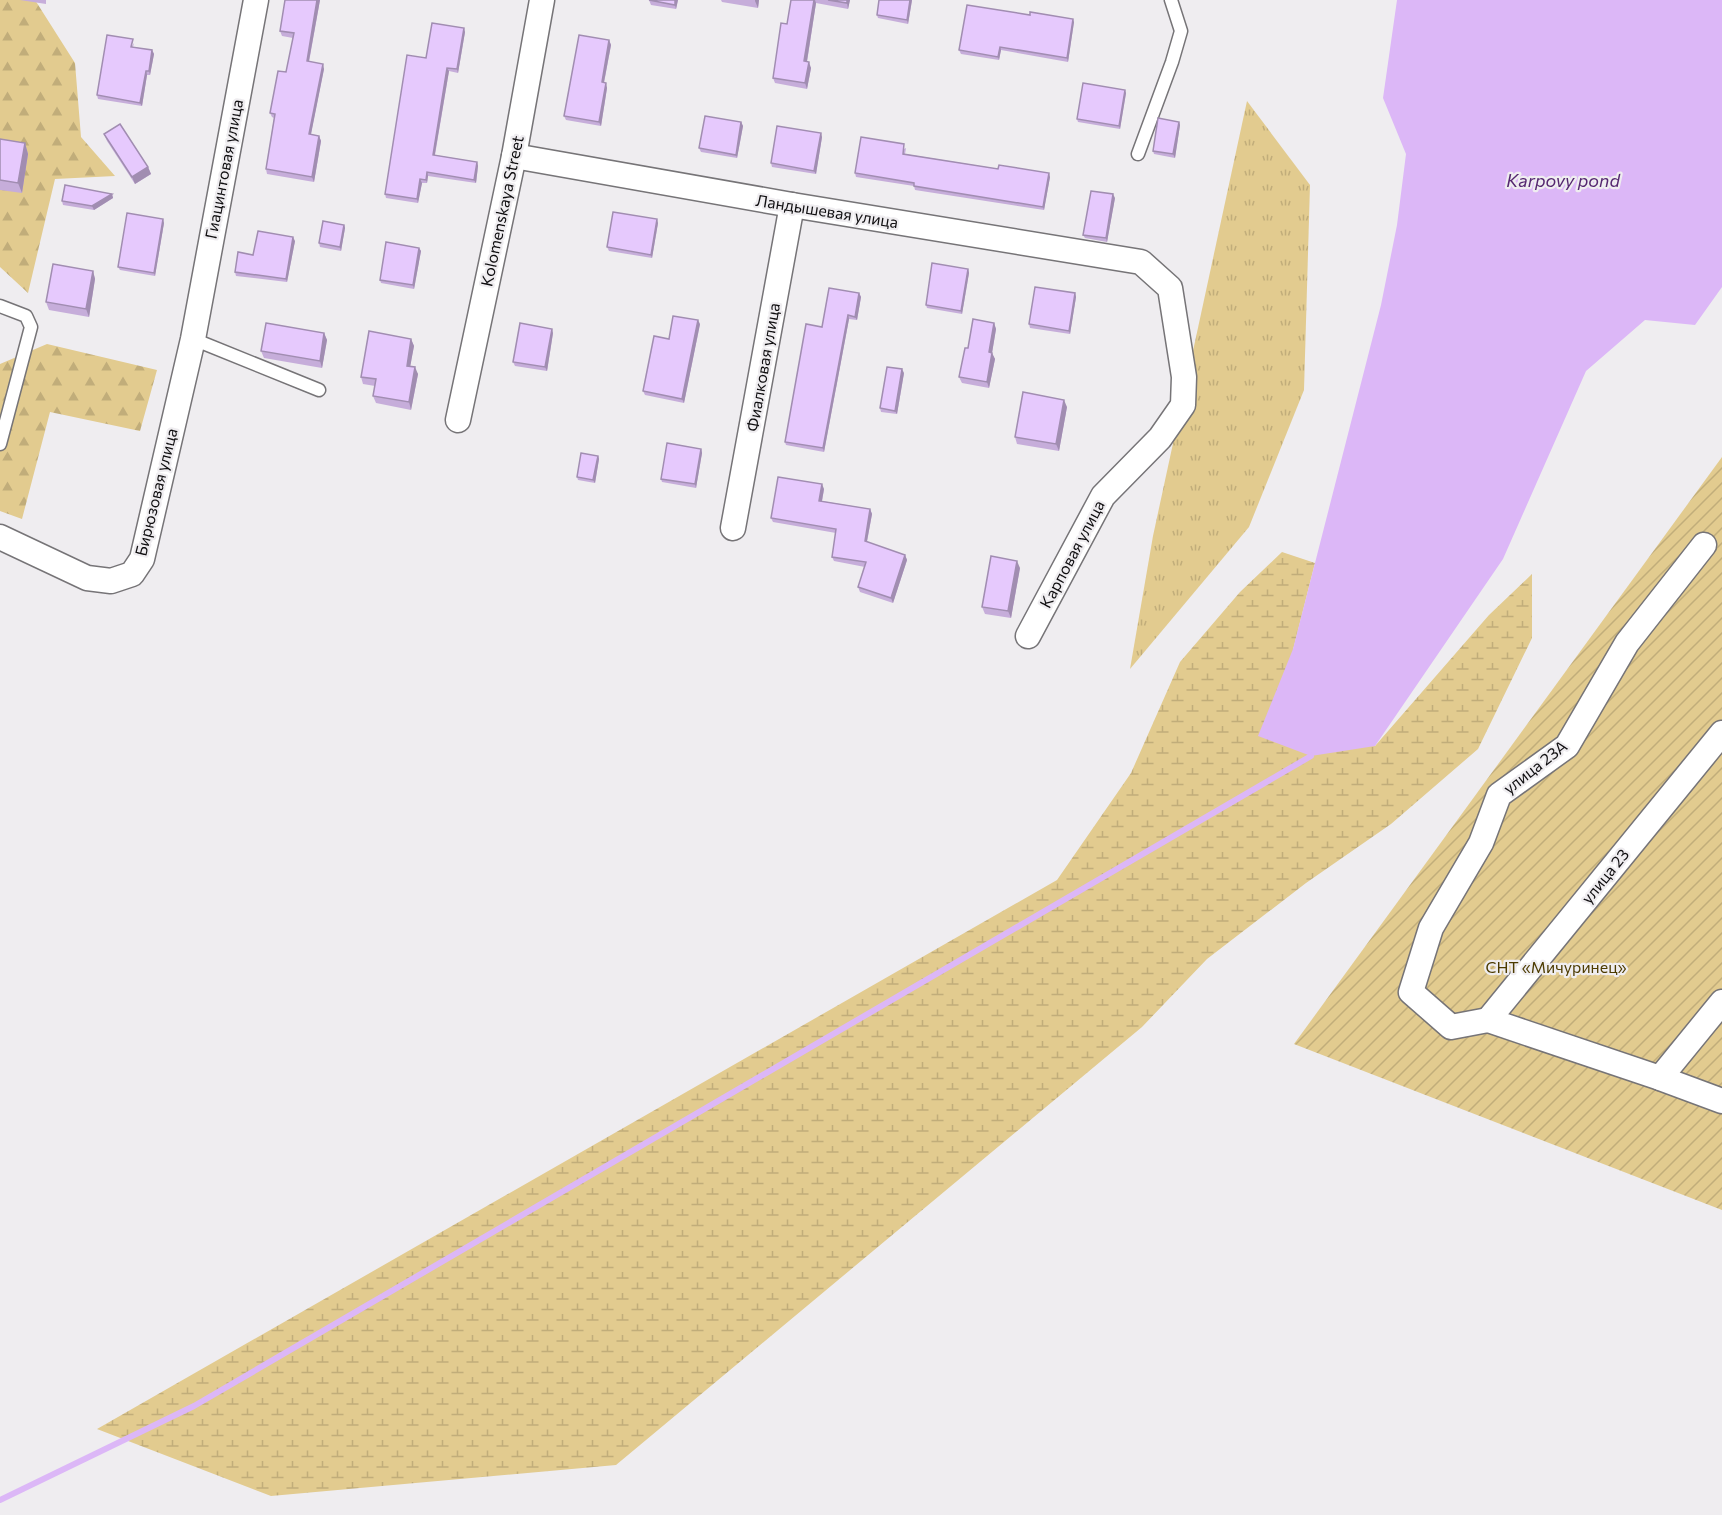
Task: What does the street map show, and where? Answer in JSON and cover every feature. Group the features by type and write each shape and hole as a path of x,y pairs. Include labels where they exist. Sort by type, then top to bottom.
{"street":[{"name":"Гиацинтовая улица","path":"193,339 256,0"},
{"name":"Kolomenskaya Street","path":"458,420 514,156 542,0"},
{"name":"Ландышевая улица","path":"514,156 792,205 1141,262"},
{"name":"Фиалковая улица","path":"733,528 792,205"},
{"name":"Карповая улица","path":"1028,636 1103,495 1160,438 1183,405 1184,377 1170,288 1141,262"},
{"name":"Бирюзовая улица","path":"0,537 87,578 111,581 132,574 142,559 193,339"},
{"name":"улица 23А","path":"1488,1020 1451,1027 1411,992 1431,928 1481,843 1499,795 1567,746 1627,643 1704,545"},
{"name":"улица 23","path":"1488,1020 1722,733"},
{"path":"1659,1078 1722,1002"},
{"path":"1488,1020 1722,1101"}],"lane":[{"path":"1138,154 1181,31 1171,0"},
{"path":"0,306 26,316 31,327 0,444"},
{"path":"193,339 319,390"}],"green space":[{"path":"0,0 35,0 75,63 81,137 115,176 55,179 28,293 0,267"},
{"path":"1247,101 1310,185 1304,390 1249,527 1130,669 1153,536"},
{"path":"47,344 157,370 140,431 50,412 22,519 0,511 0,364"},
{"name":"СНТ «Мичуринец»","path":"1722,457 1722,1210 1294,1044"},
{"path":"1282,552 1315,563 1293,650 1375,746 1489,615 1532,574 1532,638 1478,749 1391,824 1306,883 1207,959 1142,1027 616,1465 271,1496 97,1429 1057,880 1131,773 1180,662 1240,592"}],"water":[{"name":"Karpovy pond","path":"1397,0 1722,0 1722,287 1695,325 1645,320 1586,371 1503,559 1375,746 1311,756 1258,736 1293,649 1381,305 1397,225 1406,154 1383,98"}],"building":[{"path":"285,0 317,0 307,61 323,64 309,134 319,136 312,177 266,169 275,114 270,113 278,71 286,72 294,33 280,31"},
{"path":"649,0 675,0 675,5"},
{"path":"791,0 814,0 804,61 809,62 805,83 773,78 781,23 787,24"},
{"path":"828,0 847,0 847,3"},
{"path":"879,0 910,0 907,20 877,15"},
{"path":"967,5 1073,19 1067,58 1000,47 998,57 959,50"},
{"path":"432,23 464,28 457,69 447,68 433,155 477,162 474,180 427,172 426,180 420,179 417,199 385,194 407,55 426,58"},
{"path":"107,35 133,39 131,47 152,50 140,103 97,95"},
{"path":"579,35 609,40 602,82 606,83 599,122 564,116"},
{"path":"1083,83 1125,90 1119,126 1077,119"},
{"path":"705,116 741,122 736,155 699,148"},
{"path":"1158,118 1179,122 1173,154 1153,151"},
{"path":"120,124 148,167 132,177 104,134"},
{"path":"777,126 821,133 814,171 771,163"},
{"path":"861,137 904,144 903,154 998,169 999,165 1049,173 1043,207 914,186 914,183 855,173"},
{"path":"0,139 25,143 18,183 0,180"},
{"path":"65,185 112,194 92,206 62,201"},
{"path":"1091,191 1113,194 1106,238 1083,235"},
{"path":"613,212 657,219 651,255 607,247"},
{"path":"127,213 163,219 154,273 118,267"},
{"path":"323,221 344,225 340,247 319,243"},
{"path":"258,231 293,237 286,279 235,272 238,252 253,255"},
{"path":"386,242 419,248 413,285 380,280"},
{"path":"932,263 968,269 961,311 926,305"},
{"path":"53,264 93,271 86,309 46,302"},
{"path":"1035,287 1075,293 1069,331 1029,324"},
{"path":"829,288 859,293 855,317 848,315 823,448 785,442 806,324 822,327"},
{"path":"673,316 698,320 682,399 643,391 654,336 669,339"},
{"path":"973,319 994,323 987,382 959,377 965,348 968,348"},
{"path":"266,323 324,333 320,361 261,351"},
{"path":"520,323 552,329 545,367 513,362"},
{"path":"369,331 411,339 407,366 415,367 409,402 373,396 376,379 361,377"},
{"path":"887,367 902,369 895,411 880,408"},
{"path":"1023,392 1064,400 1056,444 1015,437"},
{"path":"667,443 701,449 695,484 661,479"},
{"path":"581,453 598,456 593,480 577,477"},
{"path":"778,477 822,484 819,501 870,509 865,541 905,555 891,598 858,587 866,562 832,557 836,529 771,518"},
{"path":"991,556 1017,561 1008,611 982,607"}],"waterway":[{"path":"0,1500 194,1406 1311,756"}]}
